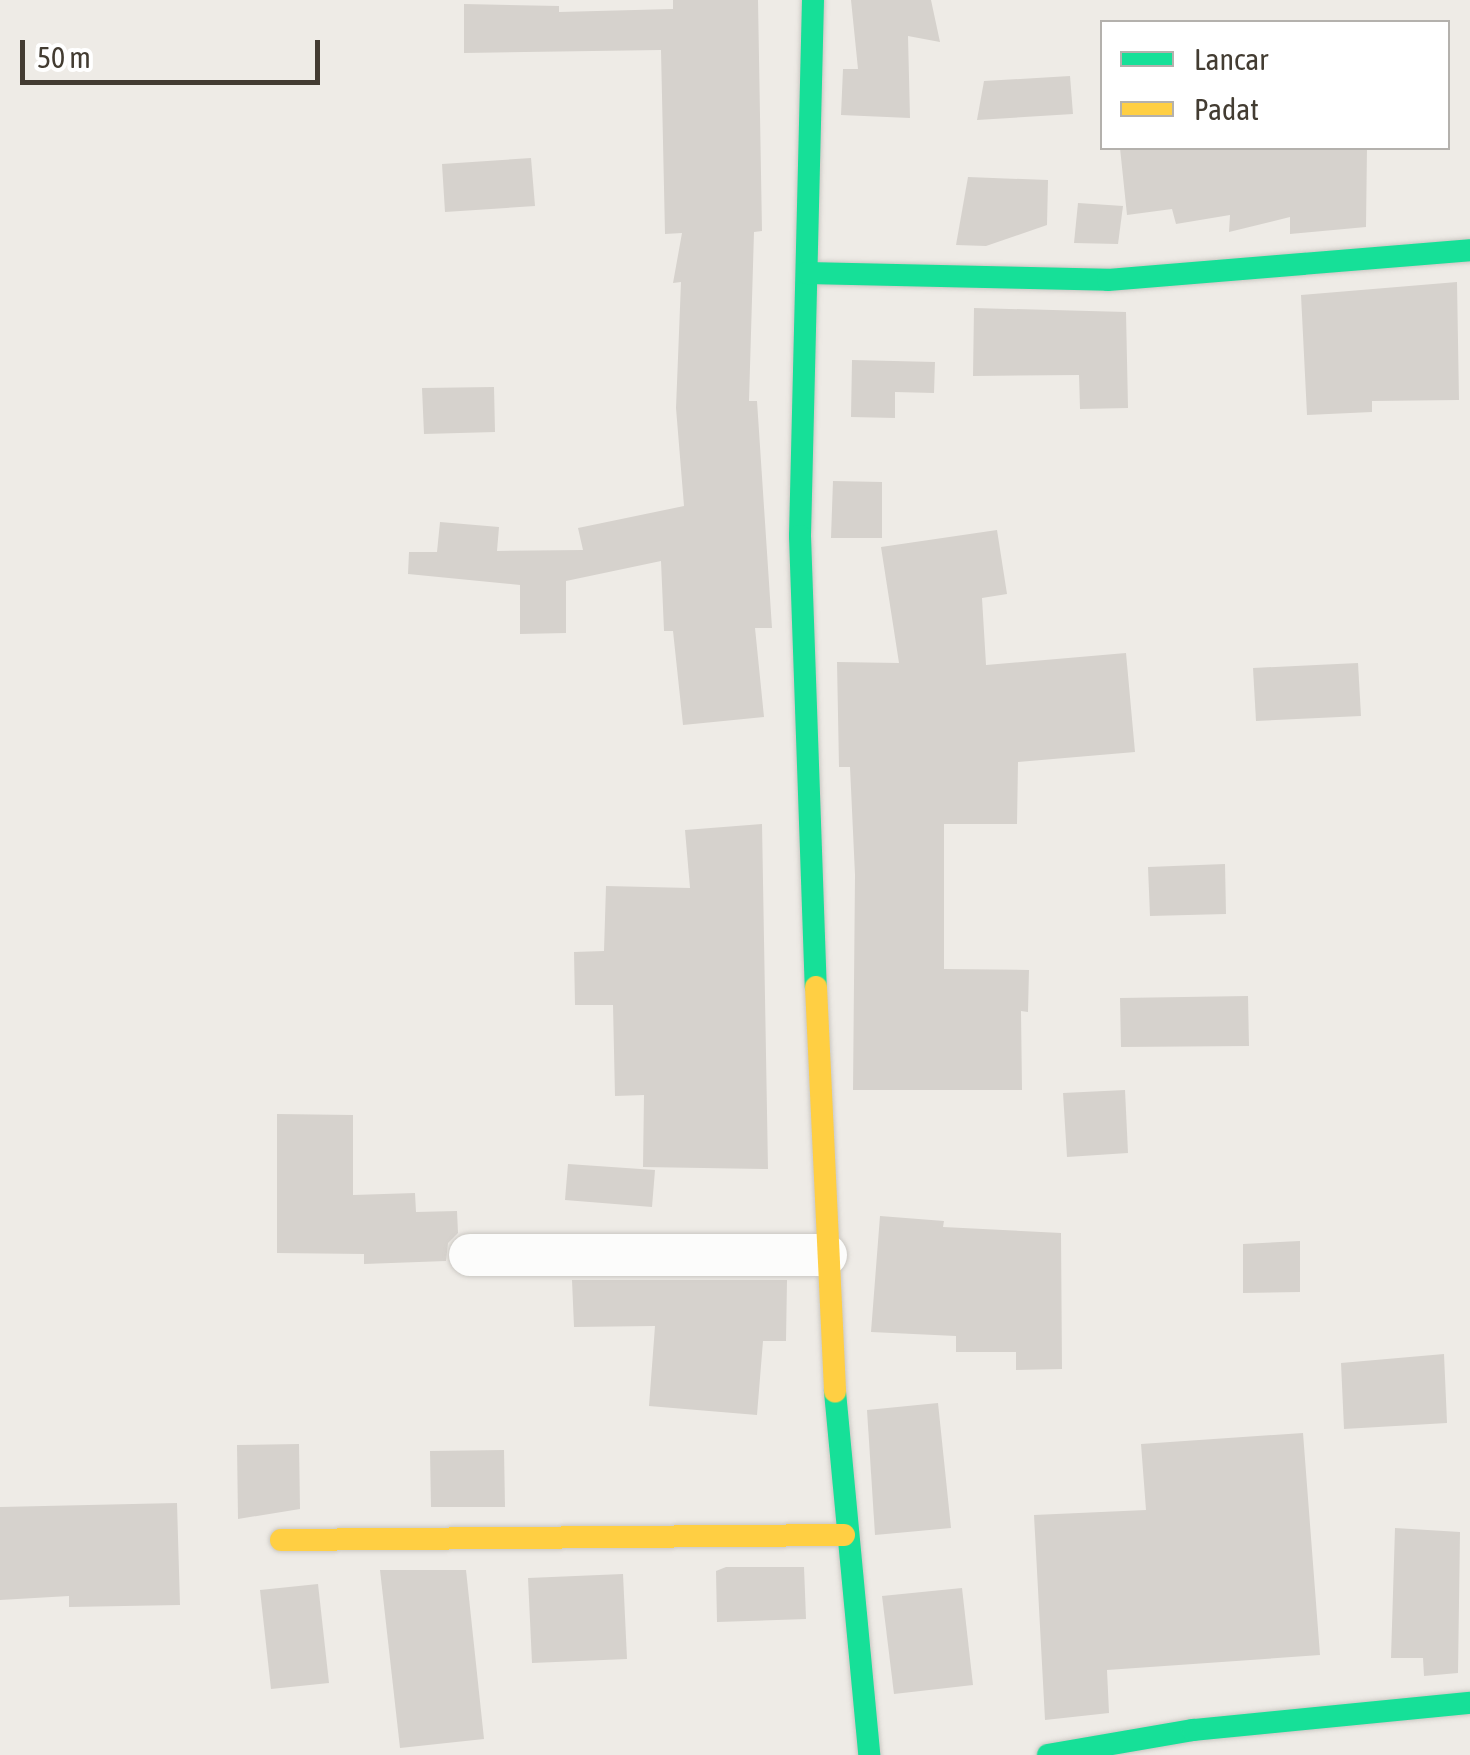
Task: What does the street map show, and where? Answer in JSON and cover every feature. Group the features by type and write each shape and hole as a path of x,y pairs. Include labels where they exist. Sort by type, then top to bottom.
{"street":[{"path":"813,0 800,536 826,1254 844,1535 869,1755"},
{"path":"807,273 1108,280 1470,250"},
{"path":"470,1254 826,1254"},
{"path":"281,1540 844,1535"},
{"path":"1048,1755 1193,1730 1470,1703"}],"building":[{"path":"673,0 758,0 762,231 754,232 749,401 757,401 772,628 755,628 764,717 683,725 673,631 664,631 661,561 566,581 566,633 520,634 520,585 408,574 409,552 437,552 440,522 499,527 497,551 583,550 578,528 684,506 676,408 681,282 673,283 682,233 665,234 661,50 464,53 464,4 559,6 559,12 673,9"},
{"path":"851,0 931,0 940,42 908,36 910,118 841,115 843,69 858,69"},
{"path":"1070,76 1073,114 977,120 984,81"},
{"path":"1120,150 1367,150 1366,227 1290,234 1290,217 1229,232 1230,215 1176,224 1172,209 1127,215"},
{"path":"531,158 535,206 445,212 442,164"},
{"path":"968,177 1048,180 1047,225 986,246 956,245"},
{"path":"1078,203 1123,206 1118,244 1074,243"},
{"path":"1457,282 1459,400 1372,401 1372,412 1307,415 1301,295"},
{"path":"974,308 1126,312 1128,408 1080,409 1079,375 973,376"},
{"path":"852,360 935,362 934,393 895,392 895,418 851,417"},
{"path":"494,387 495,432 424,434 422,388"},
{"path":"833,481 882,482 882,538 831,538"},
{"path":"997,530 1007,594 982,598 986,665 1126,653 1135,752 1018,762 1017,824 944,824 944,969 1029,970 1028,1012 1021,1011 1022,1090 853,1090 855,875 850,767 839,767 837,662 899,663 881,547"},
{"path":"1358,663 1361,716 1256,721 1253,668"},
{"path":"762,824 768,1169 643,1167 644,1095 615,1096 613,1005 575,1005 574,952 604,951 606,886 690,888 685,830"},
{"path":"1225,864 1226,914 1150,916 1148,867"},
{"path":"1248,996 1249,1046 1121,1047 1120,998"},
{"path":"1125,1090 1128,1153 1067,1157 1063,1093"},
{"path":"277,1114 353,1115 353,1195 415,1193 416,1212 457,1211 458,1233 448,1243 446,1261 364,1264 364,1254 277,1253"},
{"path":"568,1164 655,1170 652,1207 565,1200"},
{"path":"880,1216 944,1221 943,1227 1061,1233 1062,1369 1016,1370 1016,1352 956,1352 956,1336 871,1332"},
{"path":"1300,1241 1300,1292 1243,1293 1243,1244"},
{"path":"572,1280 787,1280 786,1341 763,1341 757,1415 649,1406 655,1326 574,1327"},
{"path":"1444,1354 1447,1423 1344,1429 1341,1363"},
{"path":"938,1403 951,1528 875,1535 867,1410"},
{"path":"1303,1433 1320,1655 1107,1670 1109,1713 1045,1720 1034,1515 1146,1510 1141,1444"},
{"path":"299,1444 300,1509 238,1519 237,1445"},
{"path":"504,1450 505,1507 431,1507 430,1451"},
{"path":"177,1503 180,1605 69,1607 69,1596 0,1600 0,1507"},
{"path":"1395,1528 1460,1532 1458,1673 1424,1676 1423,1658 1391,1658"},
{"path":"726,1567 804,1567 806,1619 717,1622 716,1571"},
{"path":"380,1570 466,1570 484,1739 400,1748"},
{"path":"623,1574 627,1659 532,1663 528,1578"},
{"path":"318,1584 329,1683 271,1689 260,1590"},
{"path":"962,1588 973,1685 894,1694 882,1596"}],"traffic: fast":[{"path":"813,0 800,536 816,987"},
{"path":"807,273 1108,280 1470,250"},
{"path":"835,1392 869,1755"},
{"path":"1048,1755 1193,1730 1470,1703"}],"traffic: slow":[{"path":"816,987 835,1392"},
{"path":"281,1540 844,1535"}]}
